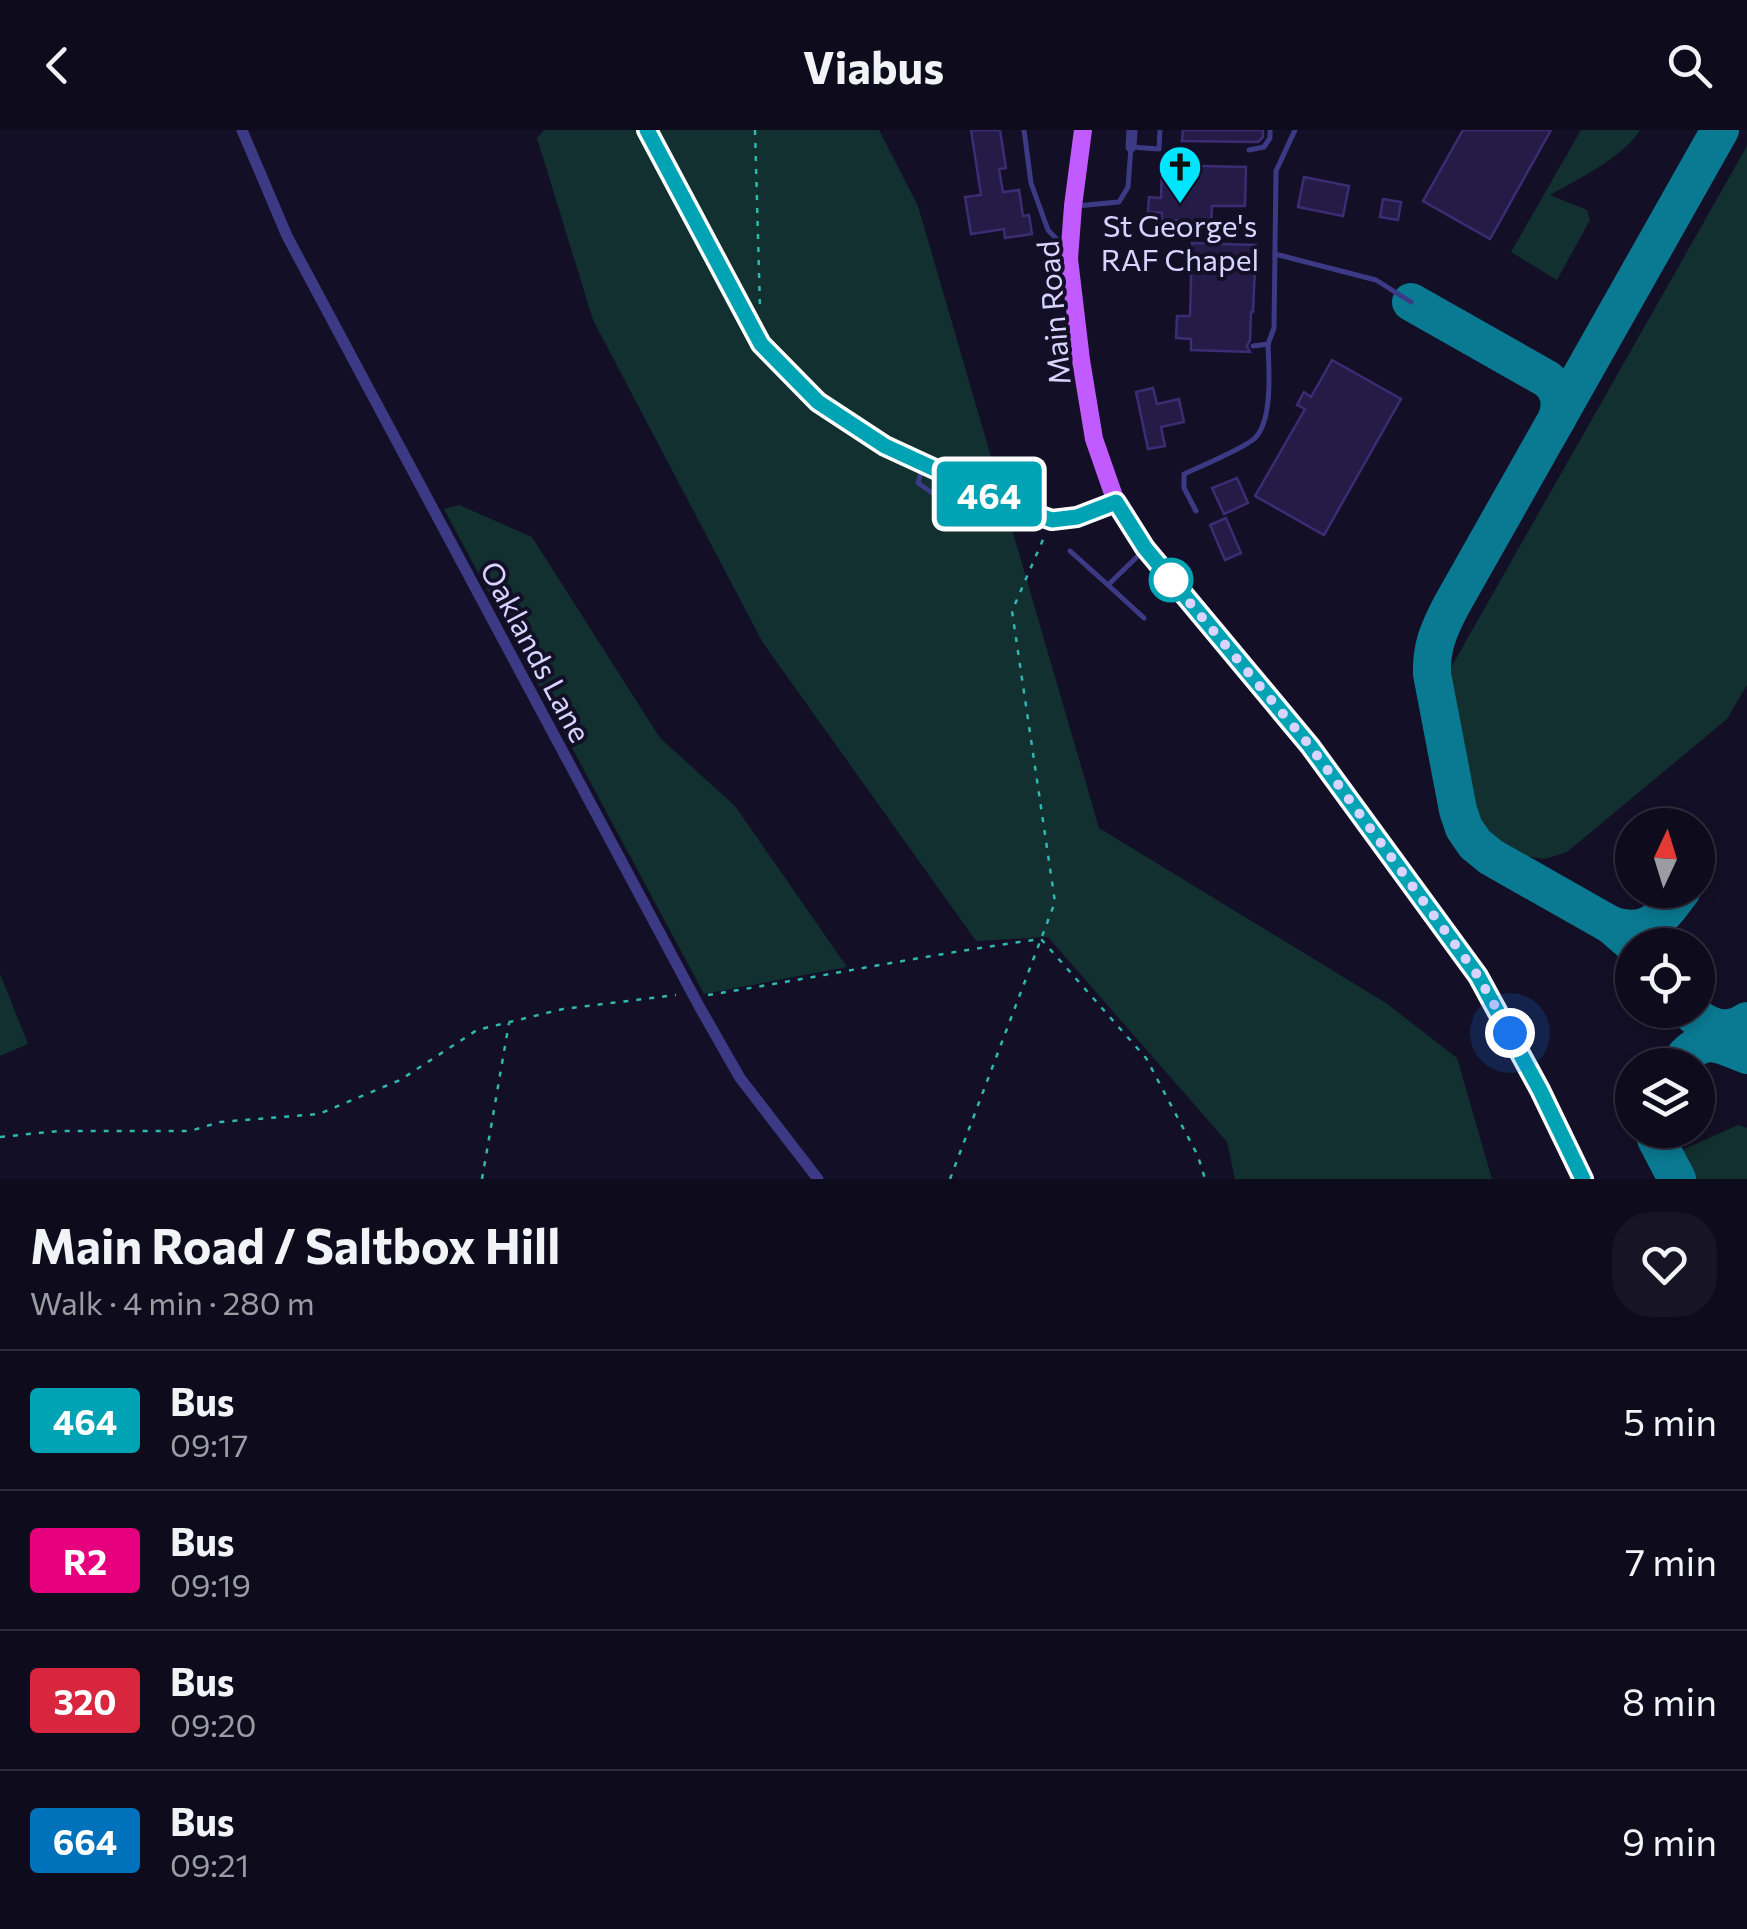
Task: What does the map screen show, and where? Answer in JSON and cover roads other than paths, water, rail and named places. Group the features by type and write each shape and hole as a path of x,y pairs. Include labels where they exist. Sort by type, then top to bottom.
{"main road":[{"name":"Main Road","path":"1084,130 1070,252 1094,439 1116,502 1145,548 1310,746 1478,976 1584,1179"}],"street":[{"name":"Oaklands Lane","path":"242,130 286,236 694,998 740,1078 818,1179"},
{"path":"647,130 761,344 818,402 885,446 1052,520 1077,517 1116,502"},
{"path":"1131,147 1132,130"}],"lane":[{"path":"1024,130 1031,183 1048,230 1070,252"},
{"path":"1073,206 1119,202 1128,188 1131,147 1159,149 1160,130"},
{"path":"1249,150 1264,148 1270,130"},
{"path":"1196,511 1184,488 1184,474 1254,439 1266,422 1268,344 1274,328 1276,171 1295,130"},
{"path":"1275,254 1376,280 1410,302"},
{"path":"1253,346 1268,344"},
{"path":"924,464 918,483 934,494"},
{"path":"1108,584 1145,548"},
{"path":"1070,551 1144,618"}],"place":[{"name":"St George's RAF Chapel","path":"1180,205"}]}
